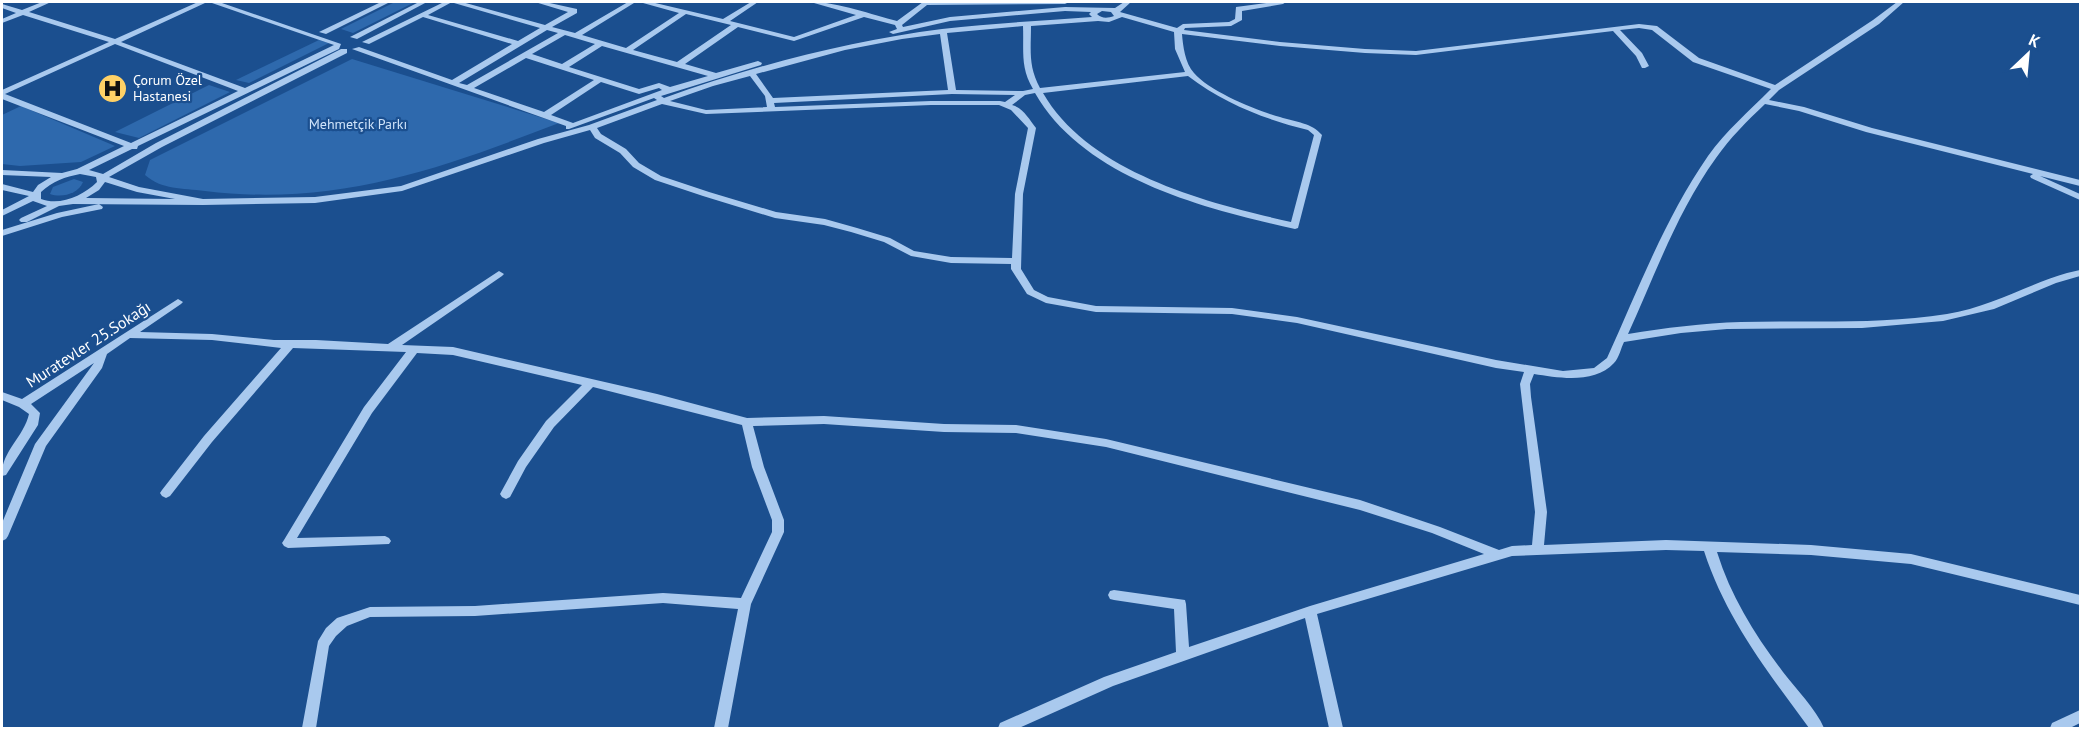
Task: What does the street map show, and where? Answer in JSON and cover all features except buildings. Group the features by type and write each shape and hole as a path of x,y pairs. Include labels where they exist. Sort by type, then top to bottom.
{"street":[{"path":"2,21 47,2"},
{"path":"2,95 113,41 203,2"},
{"path":"214,2 470,87 572,125"},
{"path":"231,2 323,32 340,45"},
{"path":"323,32 386,2"},
{"path":"2,232 64,202 93,191 102,178 159,145 354,37 423,2"},
{"path":"356,49 449,2"},
{"path":"456,2 714,75"},
{"path":"454,82 574,11 539,2"},
{"path":"577,35 632,2"},
{"path":"645,2 794,39 866,14"},
{"path":"724,22 755,2"},
{"path":"816,2 866,14 899,27"},
{"path":"843,8 851,2"},
{"path":"899,27 926,2 1065,4 1178,31 1280,44 1365,51 1416,52 1639,26 1654,28 1696,60 1776,88"},
{"path":"1098,13 1117,2"},
{"path":"1115,15 1128,2"},
{"path":"1230,2 1239,9 1283,2"},
{"path":"771,105 931,103 1006,105 1023,116 1032,128 1019,194 1016,269 1030,292 1046,300 1096,309 1232,311 1297,320 1563,375 1597,371 1611,360 1677,212 1724,142 1749,113 1776,88 1876,22 1901,2"},
{"path":"2,3 21,12 113,41 242,90"},
{"path":"673,93 714,75 899,27 1065,4"},
{"path":"1178,31 1190,24 1236,22 1239,9"},
{"path":"628,50 686,12"},
{"path":"541,141 572,125 673,93 844,48 943,31 1098,13 1115,15"},
{"path":"422,15 519,44"},
{"path":"1027,23 1029,75 1036,91 1059,120 1101,156 1169,190 1210,205 1295,226 1316,145 1317,132 1311,128 1262,115 1232,103 1190,74 1179,49 1178,31"},
{"path":"680,64 736,25"},
{"path":"1615,29 1639,55 1645,66"},
{"path":"943,31 952,92"},
{"path":"470,87 565,32"},
{"path":"354,37 363,38 366,42"},
{"path":"563,67 602,42"},
{"path":"2,213 35,196 41,187 63,175 80,171 134,147 242,90 340,45"},
{"path":"526,55 639,92 659,86 673,93"},
{"path":"751,72 771,105"},
{"path":"2,187 35,196 45,204 150,200 315,200 402,188 541,141 592,127 658,98 706,112 952,92 1023,93 1190,74"},
{"path":"544,116 599,80"},
{"path":"1006,105 1023,93"},
{"path":"2,95 134,147"},
{"path":"1763,101 2080,183"},
{"path":"592,127 598,136 623,151 636,165 658,178 706,194 775,215 825,222 854,230 887,240 911,253 951,260 1016,261"},
{"path":"1989,160 2022,171 2080,197"},
{"path":"80,171 96,172 102,178 137,189 203,201"},
{"path":"2,172 63,175"},
{"path":"2,232 88,208 150,200"},
{"path":"1620,339 1698,328 1742,325 1826,326 1932,320 1968,314 2007,301 2066,275 2080,273"},
{"path":"391,347 499,274"},
{"name":"Muratevler 25.Sokağı","path":"2,472 32,425 35,413 23,404 178,302"},
{"path":"129,334 453,351 657,398 747,422 824,420 945,428 1016,429 1106,443 1360,505 1436,530 1498,555"},
{"path":"166,493 208,439 290,344"},
{"path":"386,541 288,543 368,410 415,348"},
{"path":"2,536 41,444 98,365 102,353"},
{"path":"1530,370 1525,384 1541,512 1538,549"},
{"path":"506,494 522,464 549,424 590,383"},
{"path":"2,396 23,404"},
{"path":"721,729 745,604 778,531 778,520 758,467 747,422"},
{"path":"1005,729 1109,681 1310,611 1498,555 1538,549 1666,545 1811,550 1911,559 2080,600"},
{"path":"1709,547 1714,567 1741,625 1817,729"},
{"path":"1114,595 1180,604 1183,656"},
{"path":"309,729 322,645 342,622 370,612 474,610 663,598 745,604"},
{"path":"1310,611 1336,729"},
{"path":"2058,729 2080,716"}],"green space":[{"path":"395,2 415,2 353,33 341,29"},
{"path":"319,40 329,43 249,83 236,80"},
{"name":"Mehmetçik Parkı","path":"352,59 559,123 429,169 343,189 298,194 253,195 173,187 158,183 145,175 150,160"},
{"path":"209,85 230,92 139,138 115,132"},
{"path":"21,106 115,146 81,162 20,166 2,164 2,115"},
{"path":"74,179 83,182 74,192 64,195 50,194 53,187"}],"place":[{"name":"Çorum Özel Hastanesi","path":"112,88"}]}
